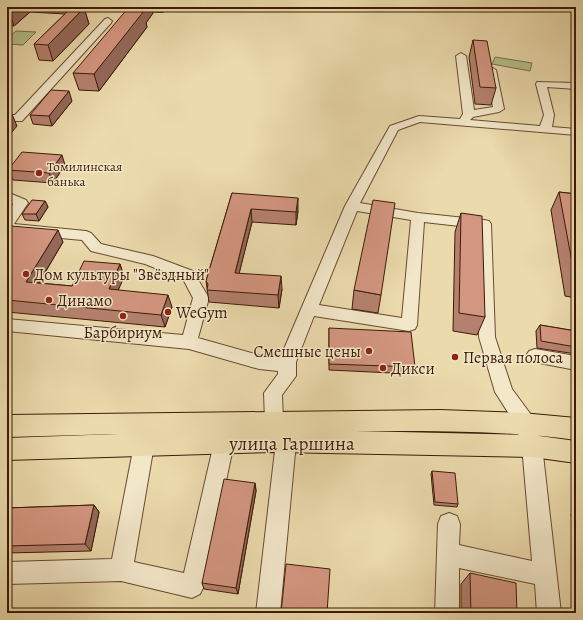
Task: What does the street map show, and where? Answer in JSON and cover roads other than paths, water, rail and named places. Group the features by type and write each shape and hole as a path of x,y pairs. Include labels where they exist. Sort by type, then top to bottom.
{"main road":[{"name":"улица Гаршина","path":"7,426 274,421 525,422 576,428"},
{"name":"улица Гаршина","path":"7,449 286,442 532,446 576,452"}],"street":[{"path":"101,7 160,10 162,7"},
{"path":"7,118 18,119 108,21"},
{"path":"461,56 466,119"},
{"path":"466,119 499,109 489,58"},
{"path":"542,130 547,126 549,115 541,84 576,86"},
{"path":"274,421 273,393 287,376 287,362 352,206 394,128 407,111"},
{"path":"394,128 419,119 466,119 542,130 576,132"},
{"path":"7,196 21,203 7,224"},
{"path":"352,206 418,217 484,224 487,337 504,392 525,422 532,446 549,613"},
{"path":"308,309 409,325 418,217"},
{"path":"7,228 86,236 96,248 148,260 188,275 201,298 189,342"},
{"path":"7,325 189,342 259,362 275,364 287,362"},
{"path":"535,356 576,363"},
{"path":"268,613 286,442"},
{"path":"7,573 121,570 192,586 224,443"},
{"path":"121,570 144,445"},
{"path":"446,613 449,524"},
{"path":"448,554 545,575"}],"place":[{"name":"Томилинская банька","path":"39,173"},
{"name":"Дом культуры \"Звёздный\"","path":"26,274"},
{"name":"Динамо","path":"49,300"},
{"name":"WeGym","path":"168,312"},
{"name":"Барбириум","path":"123,316"},
{"name":"Смешные цены","path":"369,351"},
{"name":"Первая полоса","path":"455,357"},
{"name":"Дикси","path":"383,368"}]}
